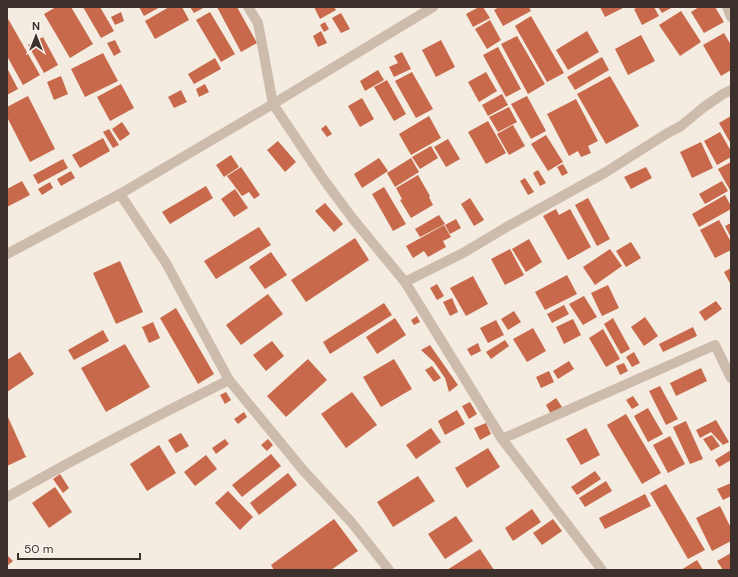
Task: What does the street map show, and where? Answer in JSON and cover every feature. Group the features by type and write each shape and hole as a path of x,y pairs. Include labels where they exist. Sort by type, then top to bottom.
{"street":[{"path":"248,7 258,23 273,104 324,180 353,219 404,282 502,439 602,570"},
{"path":"7,254 120,194 273,104 433,7"},
{"path":"727,7 731,17"},
{"path":"404,282 463,253 606,172 681,126 704,107 731,90"},
{"path":"120,194 166,263 230,380 303,470 352,523 389,570"},
{"path":"502,439 715,345 731,378"},
{"path":"7,497 69,462 230,380"}],"building":[{"path":"56,7 71,7 93,44 70,58 44,14"},
{"path":"83,7 100,7 114,31 101,38"},
{"path":"139,7 160,7 144,16"},
{"path":"169,7 182,7 189,20 155,39 145,21"},
{"path":"190,7 205,7 194,13"},
{"path":"217,7 237,7 257,43 241,52"},
{"path":"314,7 334,7 336,10 320,19"},
{"path":"479,7 483,7 490,18 473,27 466,14"},
{"path":"499,7 529,7 531,11 503,26 494,10"},
{"path":"600,7 625,7 605,17"},
{"path":"639,7 654,7 659,16 642,25 634,9"},
{"path":"658,7 673,7 662,13"},
{"path":"699,7 715,7 724,22 704,33 691,12"},
{"path":"681,11 701,42 680,56 659,25"},
{"path":"121,12 124,21 115,25 111,17"},
{"path":"210,12 235,54 221,62 196,20"},
{"path":"341,13 350,29 341,33 332,18"},
{"path":"531,16 564,73 547,82 515,26"},
{"path":"7,17 40,75 23,85 7,56"},
{"path":"490,20 501,40 487,49 475,29"},
{"path":"325,22 329,29 324,32 320,25"},
{"path":"321,31 327,43 318,47 313,36"},
{"path":"587,31 599,52 568,70 556,50"},
{"path":"724,33 731,45 731,70 721,76 703,45"},
{"path":"641,35 655,61 628,75 615,49"},
{"path":"517,36 545,84 528,94 501,44"},
{"path":"43,37 58,65 44,73 28,45"},
{"path":"115,40 121,52 114,56 107,43"},
{"path":"441,40 455,67 436,77 422,50"},
{"path":"498,47 521,89 506,97 483,55"},
{"path":"402,52 411,69 394,77 389,67 398,63 394,56"},
{"path":"103,53 118,81 85,97 71,69"},
{"path":"602,57 609,70 575,90 567,77"},
{"path":"215,58 221,69 194,84 188,74"},
{"path":"7,68 18,89 7,95"},
{"path":"378,70 384,80 365,91 360,81"},
{"path":"412,72 433,109 416,118 395,81"},
{"path":"486,72 497,91 479,102 468,82"},
{"path":"61,76 68,94 54,100 47,82"},
{"path":"610,76 639,126 606,144 577,94"},
{"path":"387,80 406,114 394,121 374,87"},
{"path":"121,84 134,108 110,121 97,97"},
{"path":"205,84 209,92 199,97 196,89"},
{"path":"181,90 187,102 174,108 168,97"},
{"path":"502,94 508,105 488,116 482,105"},
{"path":"28,96 55,149 30,162 7,117 7,107"},
{"path":"527,96 546,131 531,139 511,104"},
{"path":"362,98 374,119 360,127 348,106"},
{"path":"576,99 598,141 588,146 591,153 581,157 578,151 569,156 547,114"},
{"path":"509,107 517,122 498,132 489,117"},
{"path":"429,116 441,138 411,155 399,134"},
{"path":"731,116 731,144 719,123"},
{"path":"488,121 506,153 486,164 468,132"},
{"path":"122,122 130,134 120,141 112,129"},
{"path":"326,125 332,134 327,137 321,129"},
{"path":"513,125 525,146 509,155 497,134"},
{"path":"109,129 119,145 113,148 103,132"},
{"path":"720,132 731,151 731,157 717,165 704,141"},
{"path":"546,135 563,162 548,171 531,144"},
{"path":"103,138 110,151 80,168 72,155"},
{"path":"448,139 460,159 446,167 434,147"},
{"path":"278,141 296,162 285,172 267,150"},
{"path":"701,142 713,168 692,178 680,152"},
{"path":"431,146 438,158 420,169 412,157"},
{"path":"231,155 239,167 224,177 216,165"},
{"path":"379,158 388,171 362,188 354,174"},
{"path":"411,158 419,172 395,187 387,173"},
{"path":"63,159 68,168 38,184 33,175"},
{"path":"731,162 731,192 718,169"},
{"path":"563,164 568,173 562,176 557,167"},
{"path":"241,167 260,195 254,199 249,192 242,196 227,176"},
{"path":"646,167 652,178 631,189 624,177"},
{"path":"538,170 546,183 540,186 533,173"},
{"path":"71,171 75,178 61,186 57,179"},
{"path":"418,175 430,196 429,197 433,205 411,218 400,200 402,199 396,188"},
{"path":"525,178 534,192 528,195 520,181"},
{"path":"22,181 30,195 7,207 7,189"},
{"path":"722,181 728,191 705,204 699,194"},
{"path":"50,182 53,188 42,195 38,189"},
{"path":"206,186 213,198 170,224 162,212"},
{"path":"384,187 406,224 393,231 372,194"},
{"path":"235,189 248,208 234,217 221,199"},
{"path":"725,195 731,209 699,227 692,214"},
{"path":"470,198 484,220 474,226 461,204"},
{"path":"588,198 610,239 597,246 575,205"},
{"path":"325,203 343,224 334,232 315,211"},
{"path":"556,209 559,215 570,209 591,247 568,260 543,216"},
{"path":"439,215 445,224 420,237 415,229"},
{"path":"456,219 461,228 450,234 445,225"},
{"path":"719,220 731,242 731,250 715,258 700,230"},
{"path":"731,223 731,238 725,226"},
{"path":"444,225 451,237 443,241 446,247 428,257 424,251 413,258 406,246"},
{"path":"259,227 271,245 216,279 204,261"},
{"path":"355,238 369,260 306,302 291,280"},
{"path":"529,239 542,262 526,272 512,249"},
{"path":"631,242 641,258 626,267 616,251"},
{"path":"510,249 524,275 505,285 491,259"},
{"path":"610,249 622,266 595,285 583,267"},
{"path":"271,252 287,275 265,289 249,267"},
{"path":"120,261 143,312 116,324 93,273"},
{"path":"731,268 731,285 724,272"},
{"path":"567,275 577,294 545,310 535,292"},
{"path":"473,276 488,304 466,316 450,288"},
{"path":"437,284 444,296 437,300 430,288"},
{"path":"608,285 619,308 602,316 591,293"},
{"path":"268,294 283,314 241,345 226,325"},
{"path":"584,296 597,317 583,325 569,304"},
{"path":"452,298 458,312 450,316 443,302"},
{"path":"716,301 722,309 705,321 699,312"},
{"path":"384,303 392,315 330,354 323,342"},
{"path":"564,305 569,314 552,323 547,314"},
{"path":"176,308 214,374 198,384 160,318"},
{"path":"514,311 521,322 508,330 501,319"},
{"path":"417,316 420,322 414,325 411,320"},
{"path":"645,317 658,336 644,346 631,327"},
{"path":"395,318 406,335 377,354 366,337"},
{"path":"613,318 630,349 621,354 604,324"},
{"path":"573,319 581,335 564,344 556,327"},
{"path":"496,320 504,335 488,343 480,328"},
{"path":"153,322 160,338 149,343 142,327"},
{"path":"693,327 697,336 663,352 659,344"},
{"path":"533,328 546,351 527,362 513,339"},
{"path":"603,329 620,359 606,367 589,338"},
{"path":"103,330 109,341 74,360 68,350"},
{"path":"505,340 509,346 491,359 486,352"},
{"path":"272,341 284,356 266,371 253,355"},
{"path":"478,343 481,351 471,356 467,349"},
{"path":"125,344 150,387 106,412 81,368"},
{"path":"430,345 458,385 449,392 445,378 434,362 421,350"},
{"path":"20,352 34,374 7,392 7,360"},
{"path":"634,352 640,363 632,367 626,357"},
{"path":"308,359 327,380 286,417 267,396"},
{"path":"394,359 412,389 381,407 363,377"},
{"path":"569,361 574,369 558,379 553,371"},
{"path":"624,363 628,371 620,375 616,366"},
{"path":"432,366 441,378 434,382 425,370"},
{"path":"701,368 707,381 676,396 670,383"},
{"path":"549,371 554,382 541,388 536,377"},
{"path":"660,386 678,419 666,425 649,391"},
{"path":"226,392 231,400 225,404 220,395"},
{"path":"352,392 377,425 346,448 321,414"},
{"path":"633,396 639,405 632,409 626,400"},
{"path":"556,398 562,407 551,414 546,405"},
{"path":"470,402 477,414 469,419 462,406"},
{"path":"648,408 663,434 648,442 634,416"},
{"path":"457,410 465,424 445,435 438,421"},
{"path":"244,412 247,417 238,424 234,419"},
{"path":"626,414 661,473 642,484 607,425"},
{"path":"7,415 26,457 7,466"},
{"path":"716,420 729,442 723,445 711,432 700,438 696,430"},
{"path":"686,421 703,459 690,464 673,427"},
{"path":"486,423 491,434 480,440 474,428"},
{"path":"431,428 441,442 416,459 406,445"},
{"path":"586,428 600,455 581,465 566,439"},
{"path":"181,433 189,446 176,453 168,440"},
{"path":"712,435 720,446 711,451 703,439"},
{"path":"670,436 685,464 668,473 653,445"},
{"path":"225,439 229,444 216,454 212,448"},
{"path":"268,439 273,445 267,451 261,445"},
{"path":"159,445 176,473 147,491 130,464"},
{"path":"488,448 500,467 467,488 455,468"},
{"path":"731,450 731,460 719,467 715,460"},
{"path":"271,454 281,466 242,497 232,485"},
{"path":"206,455 217,469 195,486 184,472"},
{"path":"595,471 601,479 577,495 571,487"},
{"path":"288,473 297,485 259,515 250,503"},
{"path":"60,474 69,488 63,493 53,479"},
{"path":"418,476 435,501 393,527 377,502"},
{"path":"606,481 612,491 585,507 579,498"},
{"path":"731,483 731,496 723,500 717,489"},
{"path":"666,484 705,550 688,559 650,493"},
{"path":"55,487 72,512 49,528 32,503"},
{"path":"228,491 253,517 240,530 215,503"},
{"path":"645,494 651,506 605,529 599,518"},
{"path":"720,506 731,528 731,541 712,551 696,518"},
{"path":"532,509 541,522 513,541 505,528"},
{"path":"456,516 473,541 445,559 428,534"},
{"path":"334,519 358,551 331,570 274,570 271,565"},
{"path":"553,519 562,531 542,545 533,533"},
{"path":"480,549 494,570 447,570"},
{"path":"731,553 731,570 723,570 717,561"},
{"path":"7,555 13,561 7,566"},
{"path":"697,560 703,570 681,570"}]}
